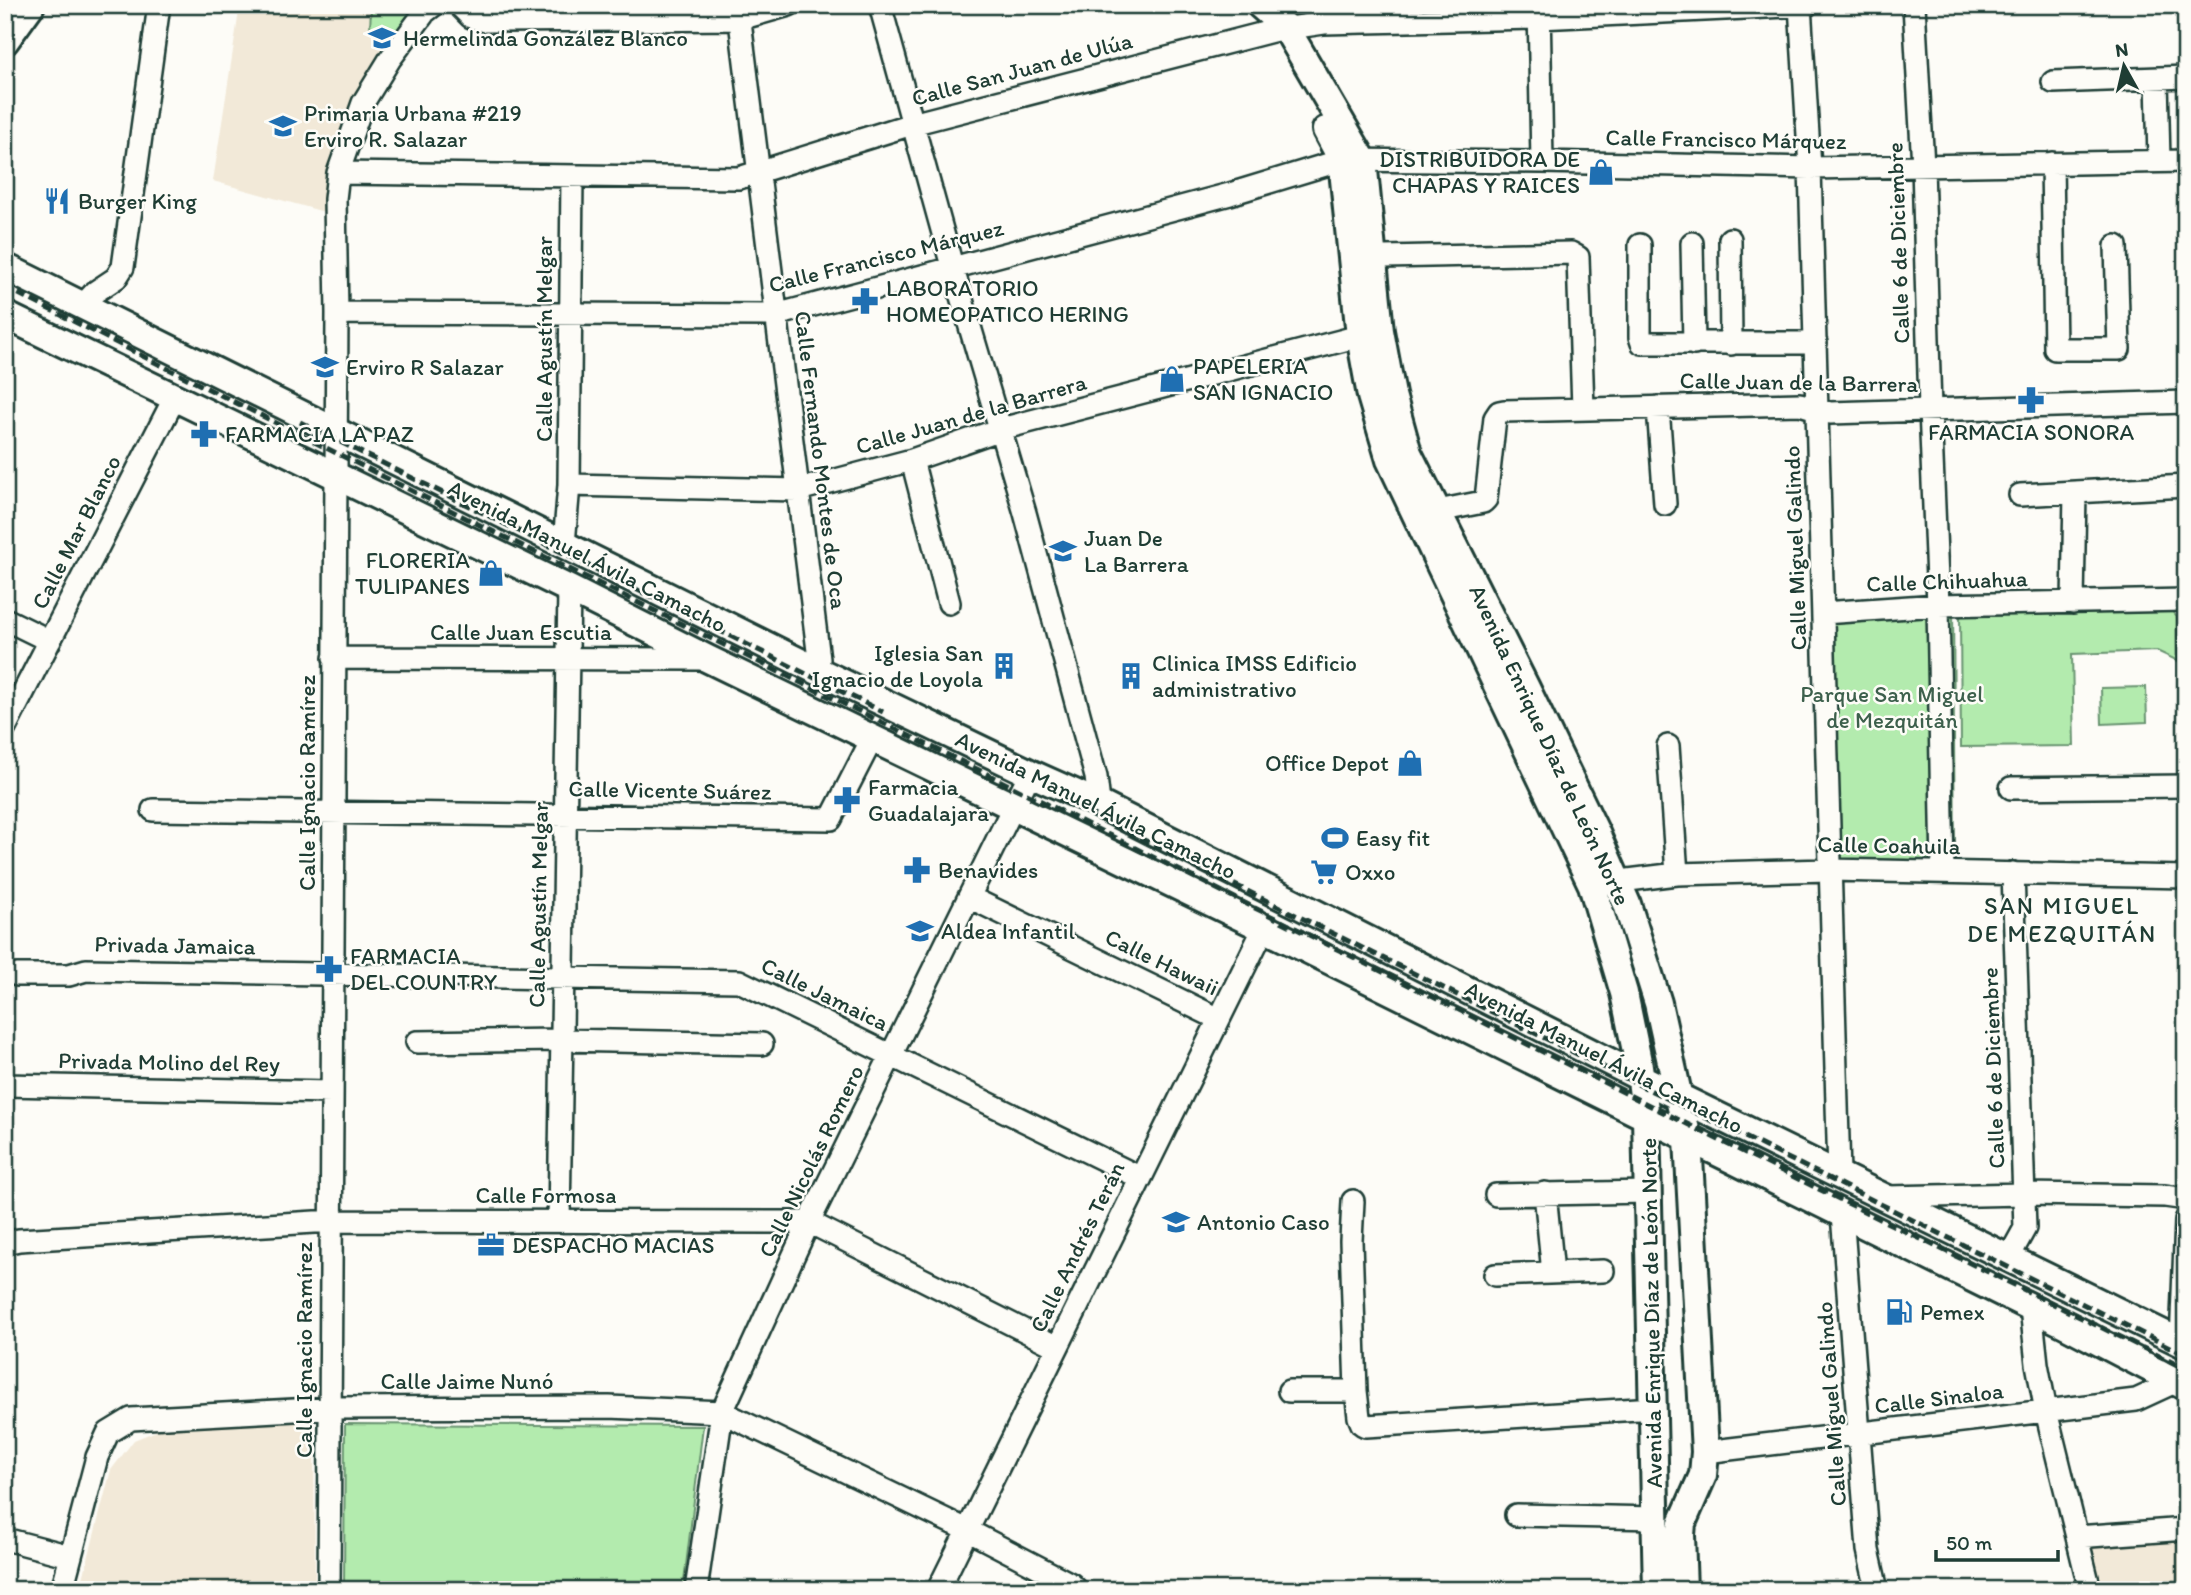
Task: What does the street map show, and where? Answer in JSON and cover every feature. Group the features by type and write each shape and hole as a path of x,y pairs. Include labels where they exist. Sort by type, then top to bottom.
{"main road":[{"path":"5,41 32,5"},
{"name":"Avenida Enrique Díaz de León Norte","path":"1274,20 1352,160 1370,334 1392,395 1408,453 1526,688 1604,883 1641,1076 1646,1116 1657,1590"},
{"name":"Avenida Manuel Ávila Camacho","path":"5,267 816,670 1095,802 1679,1097 2183,1344"},
{"name":"Avenida Manuel Ávila Camacho","path":"5,315 1264,928 2063,1323 2180,1384"},
{"name":"Avenida Enrique Díaz de León Norte","path":"1604,883 1627,904 1658,1003 1688,1139 1705,1452 1703,1475 1682,1523 1683,1590"},
{"path":"2063,1323 2076,1291"}],"street":[{"path":"83,305 90,296 110,284 123,267 159,5"},
{"name":"Calle Ignacio Ramírez","path":"328,1590 337,313 335,199 338,173 363,103 390,59 425,12 434,5"},
{"path":"459,5 471,18 485,21 739,12 789,5"},
{"path":"880,5 952,266 1001,429 1096,777 1098,794 1095,802"},
{"name":"Calle Miguel Galindo","path":"1800,5 1811,168 1839,1174"},
{"name":"Calle San Juan de Ulúa","path":"338,173 739,177 912,124 1274,20 1324,23 1539,11 1807,5"},
{"name":"Calle 6 de Diciembre","path":"1914,5 1923,166 1938,606 1943,872"},
{"path":"1539,11 1542,162"},
{"name":"Calle Fernando Montes de Oca","path":"739,12 819,659 816,670"},
{"path":"2053,82 2186,77"},
{"path":"2157,79 2159,161"},
{"name":"Calle Francisco Márquez","path":"337,313 776,314 1352,160 1811,168 2186,160"},
{"path":"2052,163 2055,349 2119,349 2116,246"},
{"name":"Calle Agustín Melgar","path":"564,544 569,485 572,176"},
{"path":"1730,239 1731,344"},
{"path":"1692,243 1694,344"},
{"path":"1640,245 1642,342 1816,343"},
{"path":"1363,259 1571,253 1578,257 1583,409"},
{"name":"Calle Juan de la Barrera","path":"569,485 798,490 912,460 1001,429 1370,334"},
{"name":"Calle Mar Blanco","path":"5,728 175,397"},
{"name":"Calle Juan de la Barrera","path":"1448,509 1483,502 1486,499 1495,418 1499,412 1800,404 1830,413 2186,402"},
{"path":"1658,407 1665,504"},
{"path":"912,460 949,603"},
{"path":"2020,495 2186,486"},
{"path":"2074,603 2075,492"},
{"name":"Calle Agustín Melgar","path":"559,1221 569,589"},
{"name":"Calle Chihuahua","path":"1823,613 1938,606 2186,600"},
{"path":"5,619 50,641"},
{"name":"Calle Juan Escutia","path":"334,658 708,659"},
{"name":"Calle Vicente Suárez","path":"153,810 831,819 872,739"},
{"path":"1668,746 1677,874"},
{"name":"Calle Nicolás Romero","path":"696,1590 722,1412 809,1222 1030,773"},
{"path":"2011,788 2186,786"},
{"name":"Calle Coahuila","path":"1604,883 1677,874 1829,870 2186,877"},
{"name":"Calle 6 de Diciembre","path":"2010,1257 2025,1228 2013,873"},
{"name":"Calle Hawaii","path":"969,897 1219,1019"},
{"name":"Calle Andrés Terán","path":"938,1590 1264,928"},
{"name":"Privada Jamaica","path":"17,975 69,975 86,970 332,974"},
{"name":"Calle Jamaica","path":"332,974 739,981 1141,1178"},
{"path":"417,1042 562,1040 762,1044"},
{"name":"Privada Molino del Rey","path":"5,1085 331,1092"},
{"path":"1496,1195 1648,1192"},
{"path":"1545,1193 1553,1273"},
{"path":"1887,1197 2024,1194 2165,1196 2186,1199"},
{"path":"1353,1201 1351,1241 1356,1391 1362,1424 1366,1426 1654,1408"},
{"name":"Calle Miguel Galindo","path":"1842,1214 1868,1550 1877,1590"},
{"path":"2183,1344 2186,1220"},
{"name":"Calle Formosa","path":"5,1244 19,1240 331,1221 809,1222 1057,1347"},
{"path":"1495,1275 1603,1271"},
{"path":"2031,1308 2037,1364 2046,1411 2090,1590"},
{"name":"Calle Sinaloa","path":"1705,1452 2136,1400 2180,1384"},
{"path":"1289,1391 1356,1391"},
{"name":"Calle Jaime Nunó","path":"62,1590 97,1457 108,1433 131,1419 330,1408 609,1407 722,1412 967,1530 1071,1584 1077,1590"},
{"path":"1516,1515 1656,1518"},
{"path":"2077,1537 2186,1529"},
{"path":"5,1539 70,1556"}],"shaded area":[{"name":"Primaria Urbana #219 Erviro R. Salazar","path":"240,5 371,6 370,31 397,33 328,213 213,181"},
{"path":"314,1422 315,1590 80,1590 111,1470 134,1440 174,1424"},
{"path":"2186,1539 2186,1590 2103,1590 2091,1546"}],"green space":[{"path":"365,5 419,5 397,33 370,31 371,6"},
{"name":"Parque San Miguel de Mezquitán","path":"1953,608 1955,864 1836,863 1827,614"},
{"path":"2169,608 2177,617 2178,661 2157,651 2072,654 2074,746 1961,747 1960,614"},
{"path":"2146,687 2147,722 2102,724 2101,688"},
{"path":"345,1424 703,1426 683,1590 344,1590"}],"railway":[{"path":"5,287 1731,1146 2186,1369"},
{"path":"300,422 883,712"},
{"path":"1059,798 2186,1355"}],"place":[{"name":"Hermelinda González Blanco","path":"382,38"},
{"name":"Primaria Urbana #219 Erviro R. Salazar","path":"283,126"},
{"name":"DISTRIBUIDORA DE CHAPAS Y RAICES","path":"1601,172"},
{"name":"Burger King","path":"57,201"},
{"name":"LABORATORIO HOMEOPATICO HERING","path":"865,301"},
{"name":"Erviro R Salazar","path":"325,367"},
{"name":"PAPELERIA SAN IGNACIO","path":"1172,379"},
{"name":"FARMACIA SONORA","path":"2031,400"},
{"name":"FARMACIA LA PAZ","path":"204,434"},
{"name":"Juan De La Barrera","path":"1063,551"},
{"name":"FLORERIA TULIPANES","path":"491,573"},
{"name":"Iglesia San Ignacio de Loyola","path":"1004,666"},
{"name":"Clinica IMSS Edificio administrativo","path":"1131,676"},
{"name":"Office Depot","path":"1410,763"},
{"name":"Farmacia Guadalajara","path":"847,800"},
{"name":"Easy fit","path":"1335,838"},
{"name":"Benavides","path":"917,870"},
{"name":"Oxxo","path":"1324,872"},
{"name":"Aldea Infantil","path":"920,931"},
{"name":"FARMACIA DEL COUNTRY","path":"329,969"},
{"name":"Antonio Caso","path":"1176,1222"},
{"name":"DESPACHO MACIAS","path":"491,1245"},
{"name":"Pemex","path":"1899,1312"}],"district":[{"name":"SAN MIGUEL DE MEZQUITÁN","path":"2062,919"}]}
